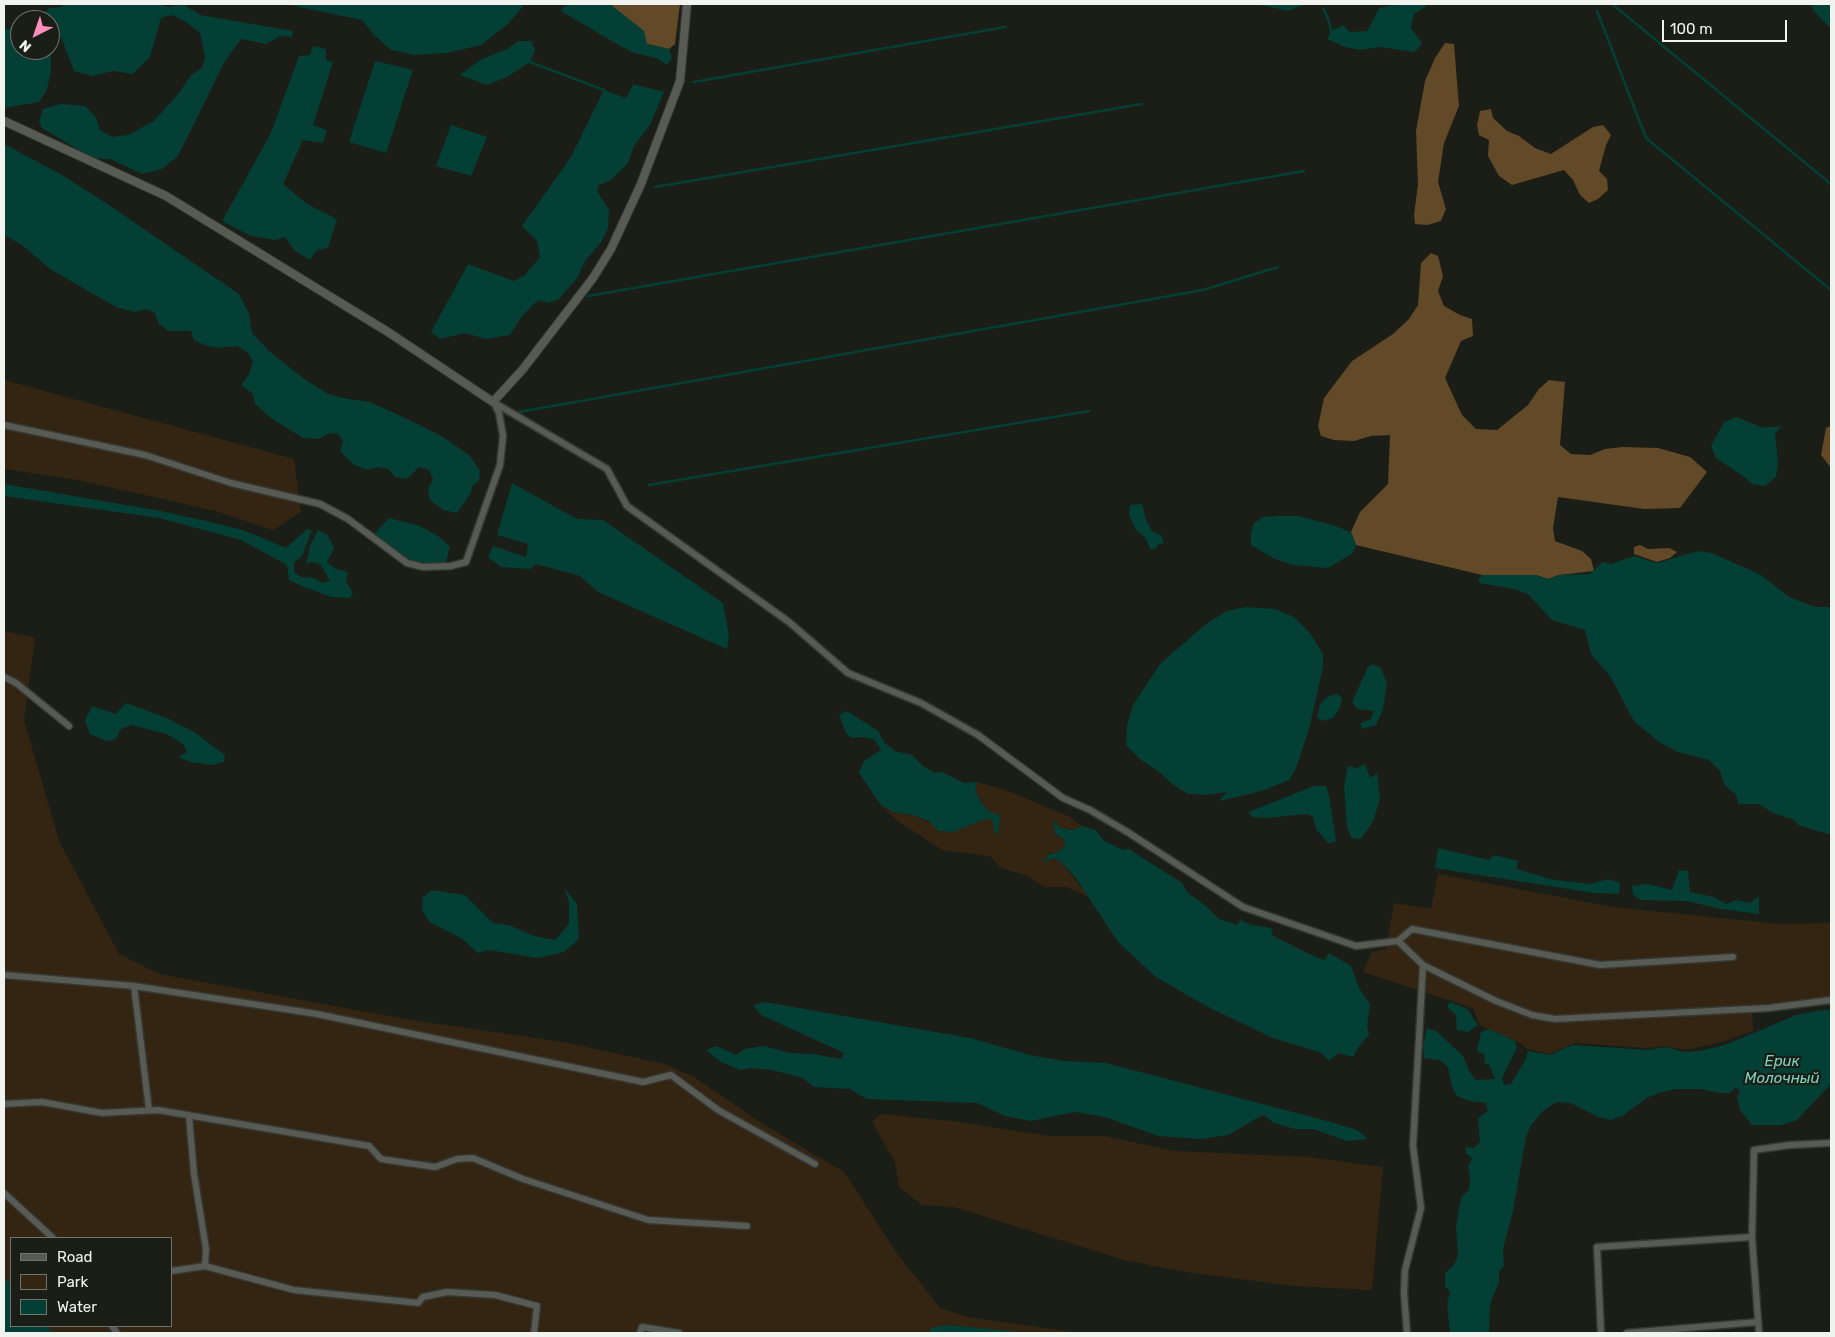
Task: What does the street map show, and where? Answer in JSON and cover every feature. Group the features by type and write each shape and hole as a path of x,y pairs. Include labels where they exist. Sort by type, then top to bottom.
{"street":[{"path":"493,402 523,369 593,278 612,249 641,184 680,81 687,4"},
{"path":"4,121 166,196 388,332 493,402 607,469 627,506 789,622 848,673 921,703 978,735 1063,798 1090,810 1128,833 1243,907 1356,946 1398,941 1412,930 1600,965 1732,957"},
{"path":"4,424 144,455 231,483 320,504 348,519 407,562 423,567 451,566 466,562 500,465 504,436 499,413 493,402"},
{"path":"4,677 16,683 69,726"},
{"path":"1398,941 1423,965 1496,1001 1532,1015 1555,1019 1769,1008 1831,1000"},
{"path":"1407,1333 1405,1270 1421,1208 1413,1146 1423,965"},
{"path":"4,976 134,986 317,1014 643,1082 671,1075 718,1110 815,1164"},
{"path":"134,986 149,1110"},
{"path":"4,1104 42,1102 102,1113 149,1110 370,1146 381,1159 435,1167 457,1159 473,1158 523,1179 648,1220 747,1226"},
{"path":"189,1116 194,1174 206,1249 206,1266"},
{"path":"1759,1333 1752,1237 1754,1150 1790,1145 1831,1143"},
{"path":"4,1193 52,1237"},
{"path":"1601,1333 1597,1246 1752,1237"},
{"path":"172,1271 206,1266 294,1290 418,1304 423,1297 447,1292 495,1295 537,1306 534,1333"},
{"path":"1627,1333 1758,1322"},
{"path":"640,1333 642,1327 679,1333"}],"green space":[{"path":"4,380 294,459 301,512 273,530 216,511 73,479 4,469"},
{"path":"4,631 35,638 24,720 59,841 119,954 159,974 411,1020 563,1042 665,1064 694,1077 763,1124 844,1172 896,1252 940,1308 967,1317 1080,1333 4,1333"},
{"path":"977,782 1006,790 1068,816 1082,826 1073,830 1060,828 1053,820 1064,839 1065,846 1058,852 1049,854 1043,862 1053,858 1062,863 1089,897 1067,887 1045,887 1025,875 1001,868 990,856 942,850 895,819 880,804 893,812 912,815 953,832 988,818 993,821 994,830 998,835 1000,815 991,814 983,805 975,791"},
{"path":"1438,874 1613,907 1779,924 1831,923 1831,999 1752,1008 1753,1031 1721,1042 1685,1050 1666,1046 1647,1048 1576,1043 1549,1054 1527,1049 1522,1044 1480,1025 1473,1008 1363,972 1372,952 1386,949 1394,903 1431,909"},
{"path":"881,1114 951,1121 1050,1136 1104,1136 1174,1151 1307,1157 1383,1167 1372,1290 1294,1286 1186,1272 1124,1260 954,1207 922,1205 899,1187 895,1162 872,1122"}],"shaded area":[{"path":"610,4 680,4 675,44 669,49 647,44"},
{"path":"1445,43 1454,44 1459,106 1444,143 1438,182 1446,209 1441,221 1427,225 1415,224 1414,215 1418,184 1416,131 1425,81 1435,58"},
{"path":"1491,109 1493,118 1507,131 1519,136 1535,148 1551,154 1593,127 1603,125 1611,135 1606,145 1599,171 1607,179 1608,190 1598,199 1589,203 1580,195 1573,180 1564,170 1512,185 1499,176 1488,156 1489,140 1479,135 1477,125 1480,111"},
{"path":"1431,253 1438,256 1443,276 1438,291 1444,306 1472,319 1473,336 1461,341 1445,378 1462,415 1476,429 1497,430 1528,405 1539,389 1549,380 1565,382 1560,445 1571,454 1590,455 1605,449 1622,447 1658,448 1690,457 1707,472 1680,508 1644,509 1558,497 1553,528 1555,541 1582,551 1591,559 1594,571 1559,575 1548,579 1536,575 1482,575 1356,545 1351,532 1360,512 1388,484 1390,435 1371,436 1354,441 1334,440 1321,436 1318,426 1324,398 1352,361 1393,334 1409,319 1418,305 1421,263"},
{"path":"1831,426 1831,468 1821,455 1826,428"},
{"path":"1640,545 1648,549 1669,548 1677,552 1670,558 1657,562 1634,554 1634,547"}],"water":[{"path":"63,4 160,4 168,7 183,4 200,15 293,31 292,37 280,36 266,44 241,39 225,61 178,156 162,169 142,174 110,159 92,158 42,128 39,121 43,109 61,104 85,106 96,117 100,130 112,137 128,135 154,121 179,93 191,75 202,68 205,58 200,33 186,22 172,15 161,18 150,57 133,74 113,71 92,76 74,71 60,36 60,10 47,10 49,8 61,7"},
{"path":"285,4 525,4 508,24 481,45 447,53 414,55 391,50 374,35 362,20"},
{"path":"566,4 610,4 644,31 647,44 669,49 672,58 667,65 656,58 634,53 561,11"},
{"path":"1257,4 1305,4 1288,11"},
{"path":"1398,4 1426,4 1427,6 1414,14 1411,28 1422,43 1415,52 1380,47 1360,50 1345,47 1327,39 1331,31 1343,25 1350,32 1367,31 1379,8"},
{"path":"1810,4 1831,4 1831,29 1814,11"},
{"path":"10,28 10,60 51,60 51,71 47,89 39,102 4,108 4,30"},
{"path":"519,41 531,41 535,50 530,62 507,77 487,85 460,75 480,60 507,49"},
{"path":"313,46 326,49 326,60 333,62 313,125 327,130 323,143 303,140 283,184 307,204 337,219 328,248 317,250 310,260 295,251 285,237 275,240 251,236 222,221 271,133 299,56 310,55"},
{"path":"375,61 413,70 386,153 349,142"},
{"path":"633,84 664,92 650,125 634,146 628,163 611,180 599,185 597,191 609,210 608,228 602,241 585,261 577,278 558,300 547,303 538,300 522,316 510,335 486,339 465,333 440,339 431,332 468,264 514,281 525,275 540,257 537,241 522,226 571,157 604,90 626,98"},
{"path":"451,125 487,137 471,176 436,166"},
{"path":"4,144 62,175 106,203 239,294 249,314 252,333 269,351 303,378 328,394 370,402 407,419 443,437 469,455 480,471 479,481 473,485 470,494 457,513 443,510 430,500 428,489 433,479 429,470 419,467 407,479 395,477 388,469 378,467 368,470 354,465 340,451 343,440 337,433 328,434 319,439 303,438 271,418 255,404 253,394 241,385 249,374 253,362 248,353 237,346 220,348 204,345 194,340 191,331 168,331 159,324 155,313 146,309 135,312 116,307 50,269 22,245 4,235"},
{"path":"1737,417 1763,428 1781,426 1775,434 1778,462 1776,477 1765,486 1752,484 1716,458 1711,446 1724,422"},
{"path":"512,483 577,519 603,520 723,603 729,636 727,649 598,592 580,576 536,564 530,569 501,567 488,557 493,546 526,557 528,544 497,535"},
{"path":"4,484 161,511 206,521 243,530 286,548 307,529 312,530 302,556 294,563 294,572 301,577 314,578 322,583 330,581 320,564 311,562 306,565 310,546 318,530 328,535 334,548 327,562 336,569 348,572 346,581 353,593 350,598 331,597 289,580 287,565 241,540 159,518 4,496"},
{"path":"1142,504 1146,520 1152,531 1161,535 1164,543 1159,544 1155,549 1150,549 1145,537 1135,529 1129,514 1130,505"},
{"path":"1298,516 1351,532 1356,545 1353,553 1328,568 1292,565 1273,558 1251,545 1251,533 1254,523 1263,517"},
{"path":"389,518 420,526 438,536 450,547 446,562 431,564 411,561 390,547 374,534"},
{"path":"1697,551 1712,553 1761,575 1789,597 1816,607 1831,607 1831,835 1798,825 1794,820 1773,813 1759,804 1738,804 1736,794 1725,786 1720,771 1709,760 1678,752 1659,742 1634,721 1610,676 1591,654 1585,630 1552,620 1528,594 1514,589 1480,583 1478,580 1482,575 1536,575 1548,579 1559,575 1589,574 1603,562 1611,564 1634,556 1658,563"},
{"path":"1246,607 1275,609 1294,617 1310,633 1323,654 1323,667 1309,729 1296,768 1289,780 1262,791 1219,801 1227,792 1207,795 1188,794 1141,760 1126,745 1127,726 1133,705 1160,664 1206,624 1227,611"},
{"path":"1373,664 1381,668 1387,684 1383,709 1376,725 1361,729 1361,723 1371,719 1374,711 1357,709 1352,702 1368,667"},
{"path":"1338,694 1342,699 1340,708 1333,718 1322,721 1317,717 1320,704 1329,696"},
{"path":"126,703 167,718 194,732 225,755 224,762 212,765 190,762 178,757 187,752 184,745 167,734 131,725 121,729 116,739 106,741 90,734 85,721 92,706 116,714"},
{"path":"847,711 878,731 885,743 895,751 912,755 923,766 935,773 942,772 964,783 977,782 975,791 983,805 991,813 1000,815 998,836 994,830 993,822 988,818 953,832 938,831 929,821 912,815 893,812 880,804 859,773 864,761 881,750 875,740 864,737 852,738 846,733 839,715"},
{"path":"1365,764 1370,778 1377,773 1380,799 1373,821 1361,839 1351,838 1347,826 1344,786 1348,766 1357,768"},
{"path":"1314,786 1326,786 1329,796 1336,841 1329,844 1316,829 1313,817 1307,814 1265,818 1252,817 1249,812"},
{"path":"1053,819 1060,828 1073,830 1082,826 1096,830 1103,840 1123,850 1129,849 1182,883 1188,893 1206,906 1219,919 1237,925 1240,920 1252,925 1271,928 1273,936 1307,953 1324,960 1329,953 1351,966 1359,988 1370,1004 1367,1026 1369,1035 1359,1046 1353,1057 1338,1053 1329,1061 1322,1053 1273,1038 1208,1007 1156,977 1118,942 1075,877 1062,863 1053,858 1042,863 1049,854 1058,852 1065,846 1064,839 1055,834"},
{"path":"1438,848 1489,860 1494,855 1518,861 1517,869 1550,879 1589,884 1608,879 1620,883 1619,894 1594,893 1435,868"},
{"path":"1679,870 1688,871 1690,892 1714,897 1726,904 1736,900 1750,903 1759,896 1759,914 1721,909 1687,901 1641,900 1633,895 1632,886 1648,884 1672,890"},
{"path":"564,888 577,904 579,939 564,952 538,958 489,950 478,953 461,938 431,923 422,911 423,897 432,890 465,895 493,923 509,925 534,936 555,940 569,924 569,902"},
{"path":"765,1002 970,1038 1030,1055 1063,1061 1106,1063 1331,1122 1357,1130 1368,1139 1347,1141 1313,1129 1295,1129 1274,1123 1263,1115 1228,1135 1201,1139 1158,1136 1105,1117 1075,1112 1031,1121 1005,1116 977,1103 867,1099 850,1089 814,1087 803,1078 772,1070 751,1068 740,1070 721,1062 706,1050 716,1046 736,1055 745,1049 763,1046 790,1053 813,1054 841,1059 844,1053 761,1015 753,1005"},
{"path":"1450,1002 1467,1009 1478,1025 1468,1032 1457,1030 1456,1015 1447,1007"},
{"name":"Ерик Молочный","path":"1831,1010 1831,1084 1797,1120 1782,1125 1752,1125 1740,1110 1737,1098 1740,1090 1735,1088 1730,1093 1719,1093 1701,1089 1676,1089 1662,1092 1646,1098 1624,1115 1611,1120 1598,1117 1571,1103 1557,1102 1543,1111 1531,1125 1526,1136 1513,1211 1503,1249 1504,1266 1499,1271 1499,1282 1490,1304 1489,1333 1450,1333 1447,1304 1450,1292 1445,1286 1445,1273 1454,1265 1458,1256 1456,1226 1461,1197 1469,1190 1470,1177 1468,1167 1472,1158 1466,1154 1466,1147 1474,1148 1480,1142 1478,1118 1488,1111 1486,1103 1469,1101 1457,1096 1452,1086 1448,1067 1440,1060 1424,1058 1423,1045 1427,1028 1436,1031 1463,1056 1469,1071 1476,1080 1495,1079 1489,1064 1485,1064 1484,1054 1477,1051 1481,1032 1489,1029 1515,1041 1517,1048 1502,1078 1504,1085 1511,1084 1528,1051 1550,1055 1572,1045 1648,1050 1667,1047 1683,1052 1699,1051 1725,1045 1799,1014"},
{"path":"4,1277 10,1283 10,1327 48,1327 53,1333 4,1333"},
{"path":"948,1325 1033,1333 930,1333 930,1328"}],"waterway":[{"path":"1612,4 1831,184"},
{"path":"1323,8 1331,31"},
{"path":"1597,11 1646,138 1831,290"},
{"path":"694,82 1005,27"},
{"path":"530,62 604,90"},
{"path":"655,187 1142,104"},
{"path":"588,296 1304,171"},
{"path":"519,412 1203,290 1278,267"},
{"path":"649,485 1089,411"}]}
